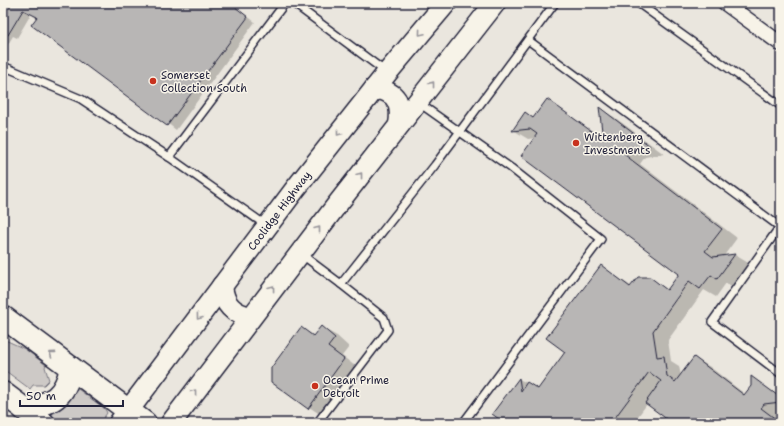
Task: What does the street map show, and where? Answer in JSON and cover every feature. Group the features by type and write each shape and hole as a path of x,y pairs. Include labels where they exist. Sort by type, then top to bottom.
{"main road":[{"name":"Coolidge Highway","path":"131,419 222,286 267,226 381,80 446,3"},
{"path":"170,423 399,125 495,3"},
{"path":"381,80 399,103 401,110 399,125"},
{"path":"222,286 226,304 234,312 251,317"},
{"path":"3,318 71,368 131,419"},
{"path":"24,409 40,406 60,394 66,386 71,368"},
{"path":"3,393 43,423"}],"street":[{"path":"726,3 781,44"}],"lane":[{"path":"169,157 284,3"},
{"path":"293,3 381,80"},
{"path":"341,284 460,132 555,3"},
{"path":"638,3 781,106"},
{"path":"528,40 780,226 712,322 781,374"},
{"path":"3,66 80,98 169,157 267,226"},
{"path":"418,102 511,168 601,239 463,423"},
{"path":"300,253 384,318 388,330 317,423"}],"shaded area":[{"path":"3,339 25,349 46,365 45,367 49,380 44,385 33,385 30,389 3,369"},
{"path":"78,389 105,409 107,413 100,423 62,423 52,415 53,410 67,402"}],"building":[{"name":"Somerset Collection South","path":"3,3 230,3 248,17 167,126 31,25 37,17 23,10 8,35 5,33 3,36"},
{"path":"547,99 598,136 602,131 599,107 650,146 629,149 625,155 722,229 705,251 713,257 735,254 717,279 711,275 700,289 689,281 653,331 657,357 664,356 667,376 675,382 694,357 744,395 751,386 751,376 781,398 781,402 764,404 761,408 781,423 672,423 645,403 661,381 649,372 611,423 497,423 499,419 492,414 519,378 521,391 527,382 538,389 565,352 546,338 601,265 630,287 638,277 650,277 667,290 679,274 521,156 537,134 530,129 512,131 525,112 533,118"},
{"path":"321,326 335,338 328,347 344,359 308,409 271,382 271,368 301,327 313,336"}],"place":[{"name":"Somerset Collection South","path":"153,81"},
{"name":"Wittenberg Investments","path":"576,143"},
{"name":"Ocean Prime Detroit","path":"315,386"}]}
